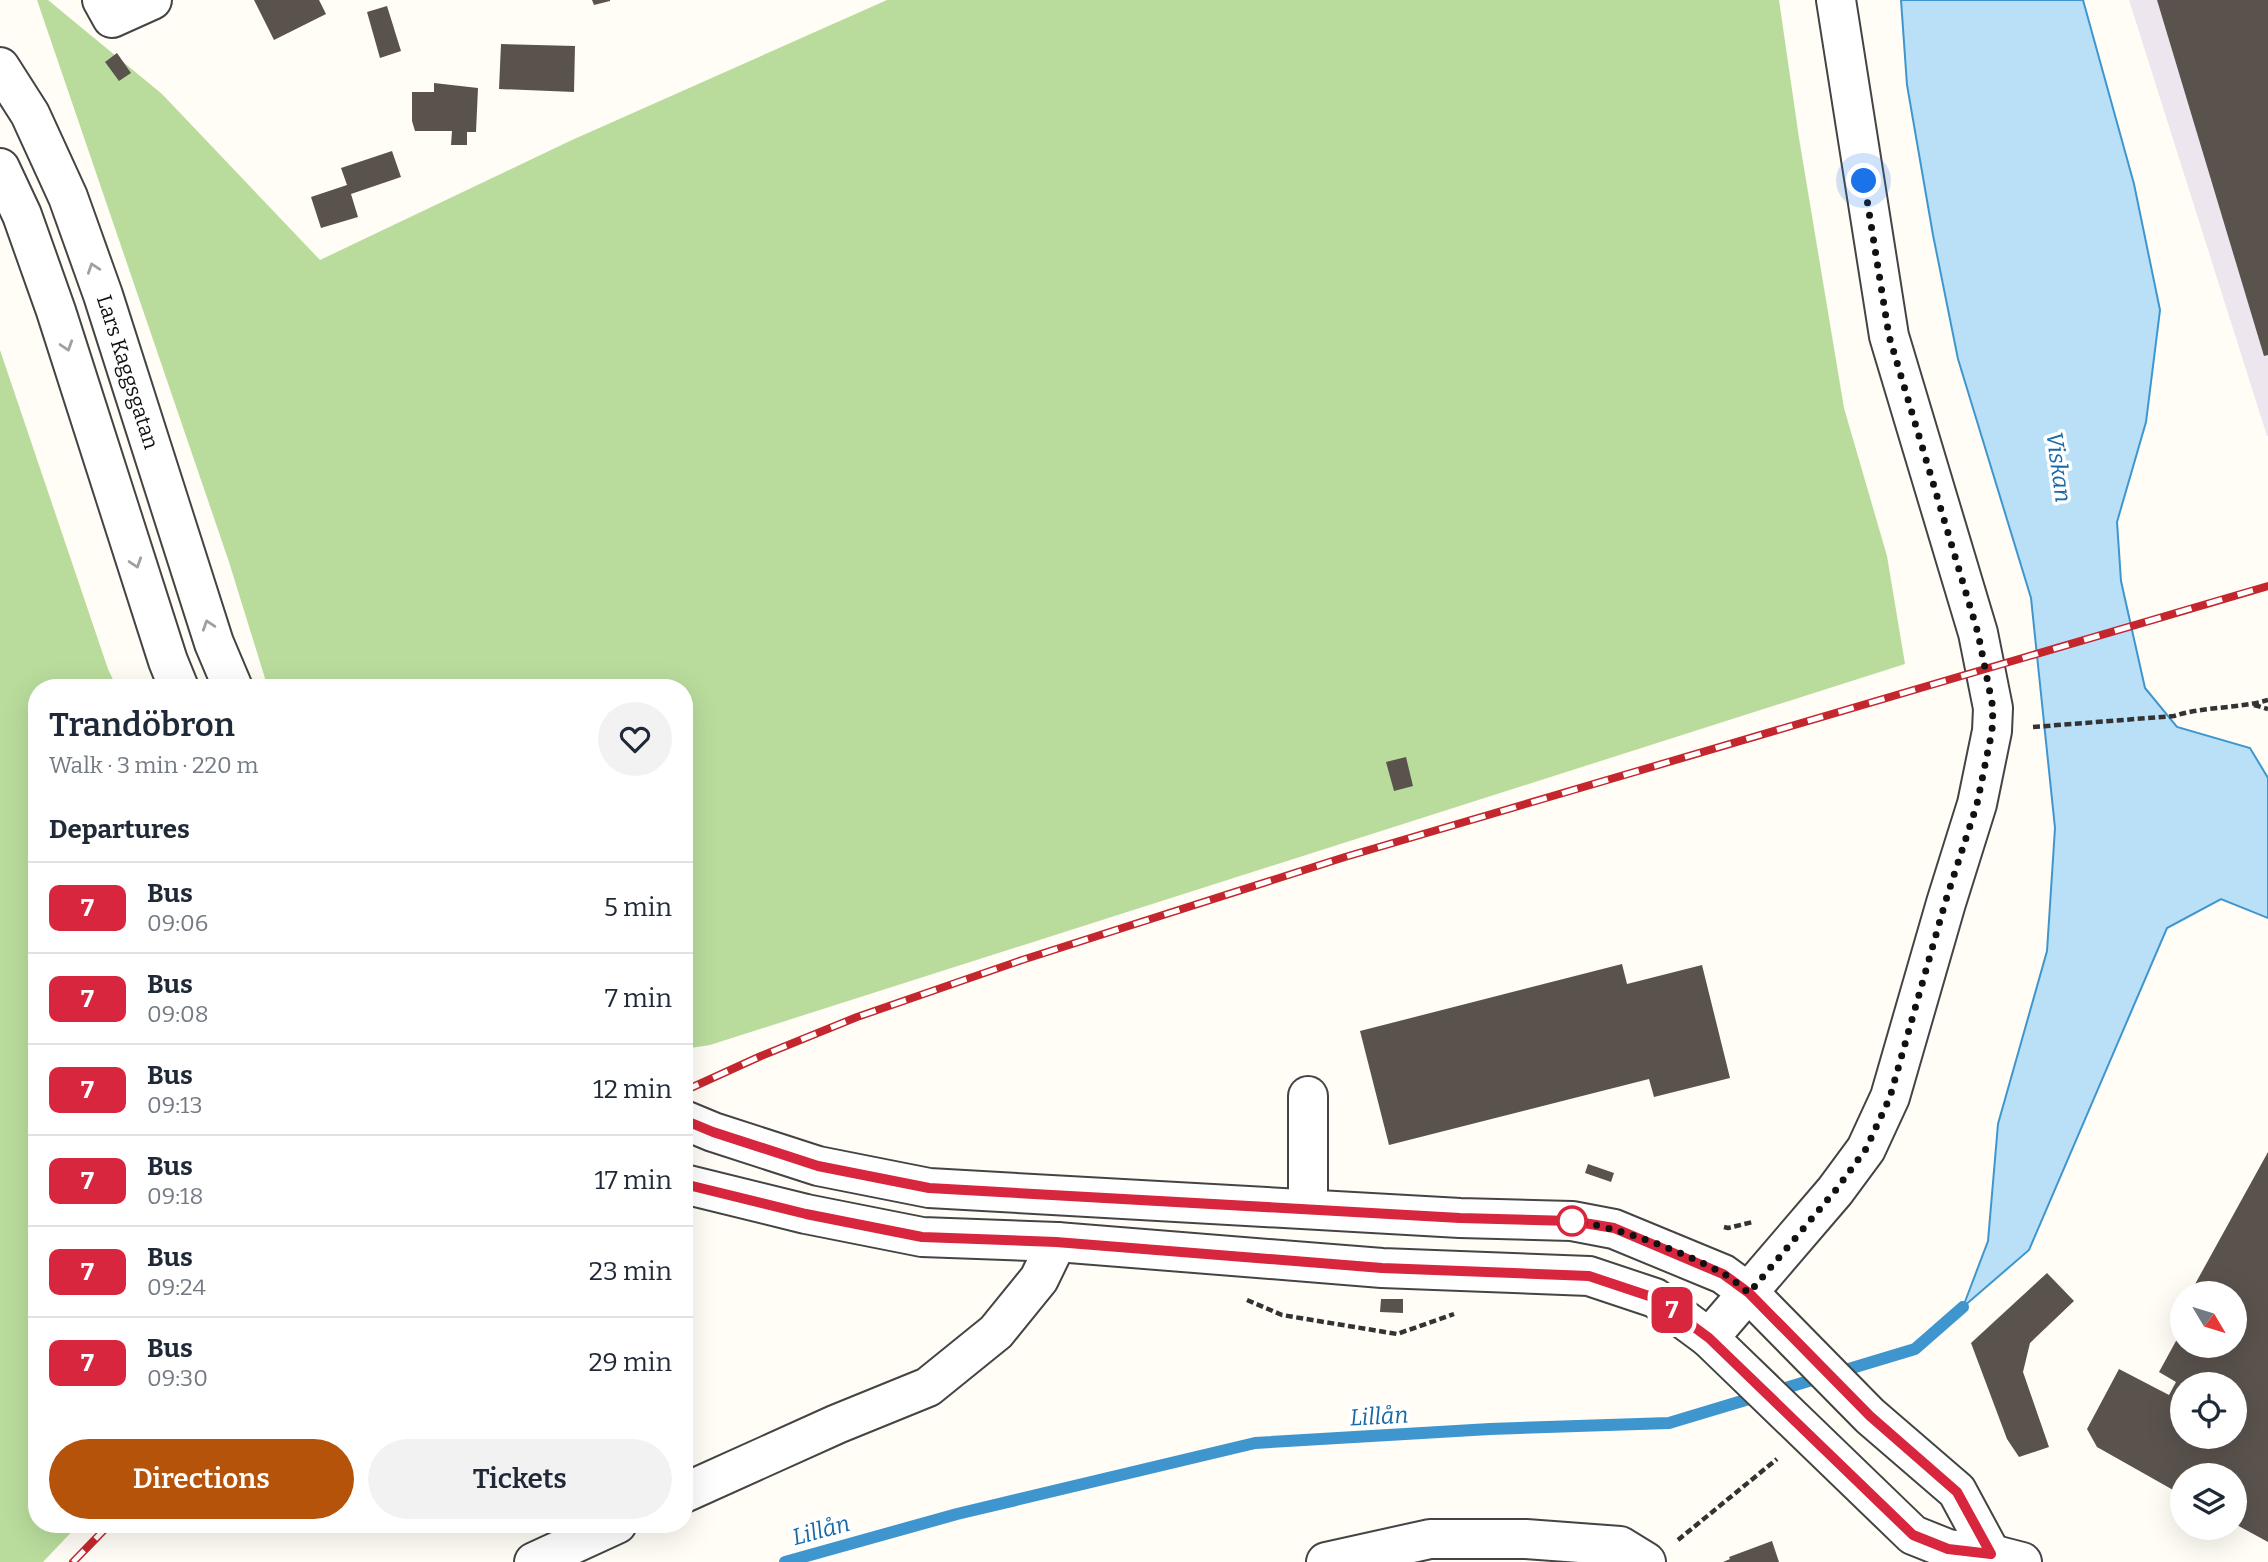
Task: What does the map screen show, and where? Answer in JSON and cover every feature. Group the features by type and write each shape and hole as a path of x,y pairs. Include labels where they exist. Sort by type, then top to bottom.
{"street":[{"path":"107,9 152,0"},
{"path":"1709,1338 1835,1191 1866,1149 1890,1097 1945,903 1977,804 1992,731 1993,708 1978,633 1889,336 1836,0"},
{"name":"Lars Kaggsgatan","path":"0,67 30,114 68,197 107,308 214,643 229,679"},
{"path":"0,168 22,215 56,311 175,679"},
{"path":"1308,1096 1308,1209"},
{"path":"693,1124 818,1166 929,1188 1460,1218 1572,1221 1614,1228 1723,1274 1749,1293 1870,1416 1957,1492 2000,1559"},
{"path":"693,1186 806,1214 922,1237 1056,1242 1382,1268 1589,1276 1655,1298 1709,1338 1913,1535 1948,1549 2000,1559"},
{"path":"693,1489 837,1424 928,1387 996,1332 1039,1279 1056,1242"},
{"path":"534,1562 597,1533"},
{"path":"1326,1562 1430,1539 1526,1539 1620,1546 1659,1554"}],"path":[{"path":"2021,728 2175,716 2191,710 2268,700"},
{"path":"2253,704 2268,709"},
{"path":"1716,1225 1728,1228 1742,1225 1753,1222 1762,1213"},
{"path":"1659,1554 1783,1454"}],"shaded area":[{"path":"2129,0 2268,0 2268,436 2267,436"}],"green space":[{"path":"37,0 48,0 162,94 320,260 572,140 887,0 1779,0 1844,408 1887,556 1905,664 710,1045 693,1048 693,679 265,679 229,562"},
{"path":"0,350 113,679 28,679 28,1533 70,1533 43,1562 0,1562"}],"water":[{"name":"Viskan","path":"1901,0 2083,0 2134,184 2160,310 2146,422 2117,522 2121,581 2145,688 2177,727 2250,748 2268,778 2268,918 2221,899 2167,928 2029,1250 1963,1307 1988,1241 1998,1124 2047,951 2055,828 2031,598 1958,359 1907,85"}],"building":[{"path":"254,0 319,0 326,14 274,40"},
{"path":"592,0 610,0 610,1 594,5"},
{"path":"2157,0 2268,0 2268,355 2264,356"},
{"path":"387,6 401,51 380,58 367,12"},
{"path":"501,44 575,46 574,92 499,89"},
{"path":"117,53 131,73 119,81 105,62"},
{"path":"434,83 478,88 476,132 467,132 467,145 451,145 452,131 415,131 412,121 412,92 434,92"},
{"path":"392,151 401,177 351,194 358,217 321,228 311,197 347,185 341,168"},
{"path":"1406,757 1413,786 1394,791 1386,762"},
{"path":"1622,964 1627,984 1702,965 1730,1078 1654,1097 1649,1079 1389,1145 1360,1031"},
{"path":"2268,1152 2268,1542 2247,1531 2247,1463 2170,1463 2170,1488 2097,1447 2087,1429 2119,1369 2169,1395 2170,1393 2170,1449 2247,1449 2247,1372 2170,1372 2170,1378 2159,1372 2170,1352 2170,1358 2247,1358 2247,1281 2197,1281"},
{"path":"1588,1164 1614,1173 1611,1182 1585,1173"},
{"path":"2047,1273 2074,1301 2030,1343 2023,1372 2049,1447 2019,1457 2007,1439 1971,1343"},
{"path":"1381,1299 1403,1299 1403,1313 1380,1312"},
{"path":"1772,1541 1779,1562 1723,1562 1730,1559 1729,1557"}],"waterway":[{"name":"Lillån","path":"785,1562 957,1514 1255,1443 1490,1429 1669,1423 1915,1349 1963,1307"}],"railway":[{"path":"693,1087 857,1017 1022,960 1345,857 2268,586"},
{"path":"73,1562 101,1533"}],"bus line":[{"name":"7","path":"693,1124 818,1166 929,1188 1460,1218 1572,1221 1614,1228 1723,1274 1749,1293 1870,1416 1957,1492 1991,1554 1948,1549 1913,1535 1709,1338 1655,1298 1589,1276 1382,1268 1056,1242 922,1237 806,1214 693,1186"}],"route":[{"path":"1572,1221 1614,1228 1687,1257 1723,1274 1749,1293 1835,1191 1866,1149 1890,1097 1945,903 1977,804 1992,731 1993,708 1978,633 1889,336 1864,181"}]}
